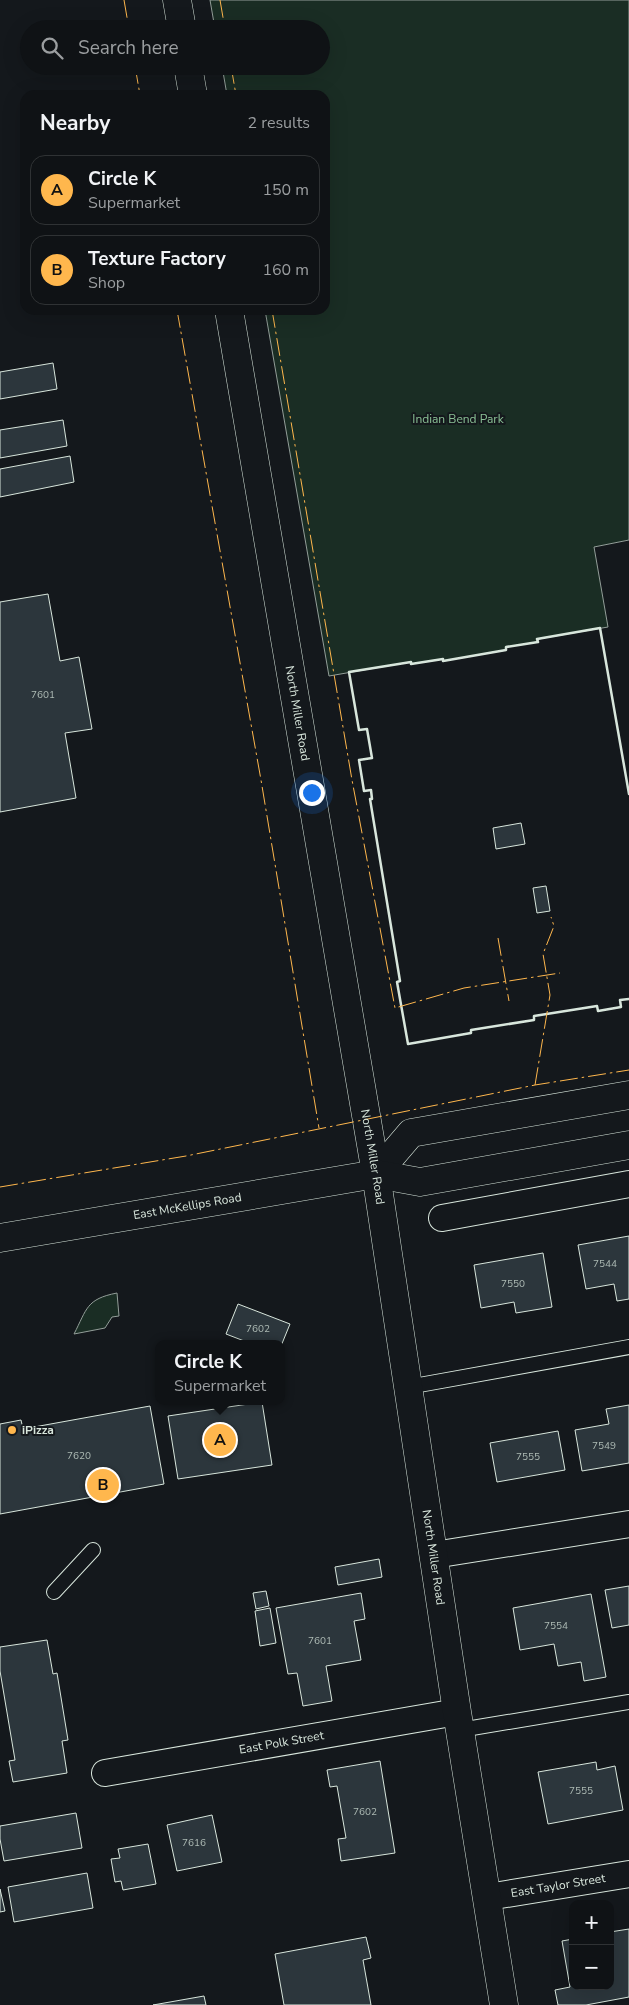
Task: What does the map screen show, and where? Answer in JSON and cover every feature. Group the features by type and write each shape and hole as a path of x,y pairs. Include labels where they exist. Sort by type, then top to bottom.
{"street":[{"path":"177,0 180,20"},
{"path":"190,75 192,90"},
{"name":"North Miller Road","path":"231,315 376,1174 504,2005"},
{"path":"376,1174 411,1133 629,1095"},
{"name":"East McKellips Road","path":"0,1238 376,1174 420,1182 629,1145"},
{"path":"442,1218 629,1184"},
{"path":"434,1555 629,1524"},
{"name":"East Polk Street","path":"105,1773 459,1721"},
{"name":"East Taylor Street","path":"488,1897 629,1874"}],"lane":[{"path":"408,1387 629,1347"},
{"path":"54,1592 93,1550"},
{"path":"459,1721 629,1702"}],"green space":[{"name":"Indian Bend Park","path":"210,0 629,0 629,540 594,547 608,627 538,639 538,642 506,647 506,650 443,661 443,659 411,664 410,662 329,676 266,315 330,315 330,90 226,90 224,75 330,75 330,20 213,20"},
{"path":"117,1293 119,1316 112,1317 105,1328 74,1334 85,1312 93,1302 107,1295"}],"building":[{"path":"53,363 57,389 0,399 0,372"},
{"path":"63,420 67,446 0,458 0,430"},
{"path":"70,456 74,482 0,497 0,469"},
{"path":"48,594 60,661 79,657 92,729 65,733 76,798 0,812 0,602"},
{"path":"521,823 525,844 496,849 493,828"},
{"path":"546,886 550,911 537,913 533,888"},
{"path":"629,1236 629,1299 617,1301 614,1284 586,1289 578,1245"},
{"path":"543,1253 552,1307 516,1313 514,1302 481,1308 474,1265"},
{"path":"238,1304 290,1324 283,1340 242,1340 226,1334"},
{"path":"242,1405 262,1405 272,1465 178,1479 168,1416"},
{"path":"629,1405 629,1463 582,1471 575,1430 609,1424 606,1409"},
{"path":"150,1406 164,1484 0,1514 0,1424 21,1420 23,1429"},
{"path":"558,1431 565,1470 497,1482 490,1443"},
{"path":"379,1559 382,1577 338,1585 335,1567"},
{"path":"629,1586 629,1625 612,1628 605,1590"},
{"path":"266,1591 269,1606 256,1609 253,1593"},
{"path":"361,1593 365,1619 354,1621 361,1660 326,1666 332,1701 303,1706 297,1673 288,1674 276,1608"},
{"path":"591,1594 606,1677 584,1681 581,1662 558,1666 554,1644 520,1650 513,1608"},
{"path":"270,1608 276,1643 260,1646 255,1611"},
{"path":"47,1640 53,1674 57,1673 68,1740 62,1741 67,1773 13,1782 9,1761 15,1760 0,1671 0,1647"},
{"path":"380,1761 395,1853 341,1861 338,1839 346,1838 337,1786 330,1787 327,1770"},
{"path":"596,1762 597,1770 615,1766 623,1810 548,1824 538,1772"},
{"path":"76,1813 82,1848 4,1861 0,1826"},
{"path":"212,1815 222,1862 177,1871 167,1825"},
{"path":"148,1844 156,1884 123,1890 121,1881 115,1882 111,1859 120,1858 118,1849"},
{"path":"87,1873 93,1908 14,1922 8,1887"},
{"path":"0,1889 5,1911 0,1912"},
{"path":"629,1929 629,1997 586,2005 558,2005 555,1990 569,1987 569,1990 614,1990 614,1931"},
{"path":"366,1937 371,1958 363,1960 371,2005 284,2005 275,1954"},
{"path":"569,1940 569,1981 562,1941"},
{"path":"204,1996 206,2005 153,2005"}],"wall":[{"path":"629,794 600,628 537,639 538,642 506,647 506,650 443,661 443,659 411,664 411,662 349,672 359,730 367,729 372,758 359,760 364,791 371,790 372,799 370,799 400,981 397,982 408,1044 471,1033 471,1030 534,1020 534,1016 597,1006 598,1011 621,1007 620,1000 629,999"}],"power":[{"path":"124,0 127,20"},
{"path":"220,0 223,20"},
{"path":"137,75 139,90"},
{"path":"233,75 235,90"},
{"path":"178,315 261,780 319,1128"},
{"path":"273,315 352,780 395,1008 464,988 560,973"},
{"path":"535,1085 550,995 543,954 554,926 551,917"},
{"path":"498,938 509,1001"},
{"path":"0,1187 186,1156 535,1085 629,1070"}],"place":[{"name":"iPizza","path":"12,1430"},
{"name":"Circle K","path":"220,1440"},
{"name":"Texture Factory","path":"103,1485"}]}
